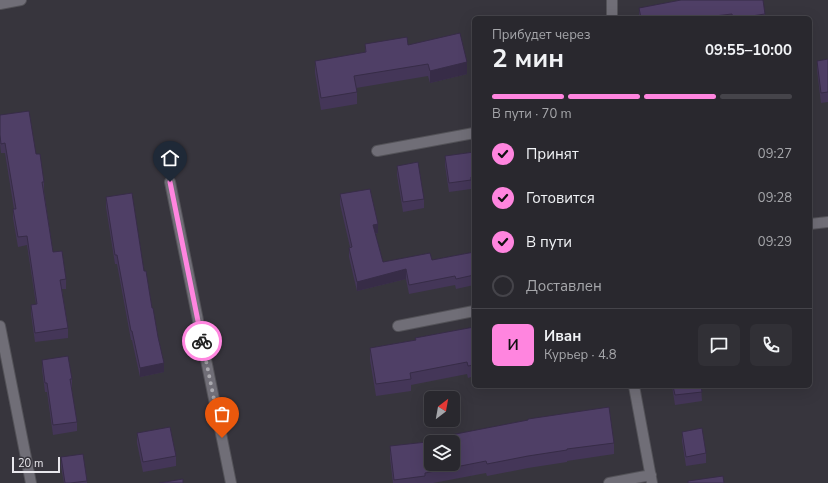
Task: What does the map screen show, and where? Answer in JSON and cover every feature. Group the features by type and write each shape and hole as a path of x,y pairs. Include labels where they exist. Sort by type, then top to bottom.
{"street":[{"path":"0,4 21,0"},
{"path":"612,0 612,16"},
{"path":"377,151 472,133"},
{"path":"170,182 231,483"},
{"path":"812,224 828,222"},
{"path":"398,326 472,310"},
{"path":"0,326 31,483"},
{"path":"609,483 652,479 634,388"}],"building":[{"path":"681,0 763,0 765,14 752,16 732,16 732,14 714,16 641,16 639,8"},
{"path":"460,33 467,62 430,71 428,64 354,76 357,92 321,98 315,61 366,52 365,44 407,37 408,45"},
{"path":"828,59 828,92 821,93 817,61"},
{"path":"29,111 36,154 40,154 44,182 42,182 53,252 62,251 66,279 60,280 68,328 35,333 31,305 37,304 27,236 18,237 13,209 16,209 5,143 1,144 0,135 0,115"},
{"path":"472,152 471,180 449,183 445,156"},
{"path":"418,162 424,199 403,202 397,166"},
{"path":"370,189 378,224 373,225 383,262 430,253 432,260 472,252 472,275 456,279 455,276 409,285 406,269 357,282 349,248 352,247 340,194"},
{"path":"132,193 144,271 146,271 152,308 164,363 140,368 131,331 117,255 115,255 106,197"},
{"path":"472,327 472,365 468,366 467,362 410,373 411,379 376,384 370,348 416,340 415,338"},
{"path":"68,356 77,422 53,425 42,360"},
{"path":"673,388 701,388 702,392 675,395"},
{"path":"609,407 614,443 567,449 487,464 486,461 460,466 460,435 450,435 528,420"},
{"path":"170,427 176,456 143,462 137,433"},
{"path":"702,428 706,453 686,457 682,432"},
{"path":"424,442 424,471 435,471 425,473 425,476 394,480 390,446"},
{"path":"83,454 87,481 65,483 61,457"},
{"path":"723,476 724,483 688,483 688,481"},
{"path":"183,479 183,483 159,483"}],"way so far":[{"path":"202,341 222,438"}],"route":[{"path":"170,182 202,341"}]}
